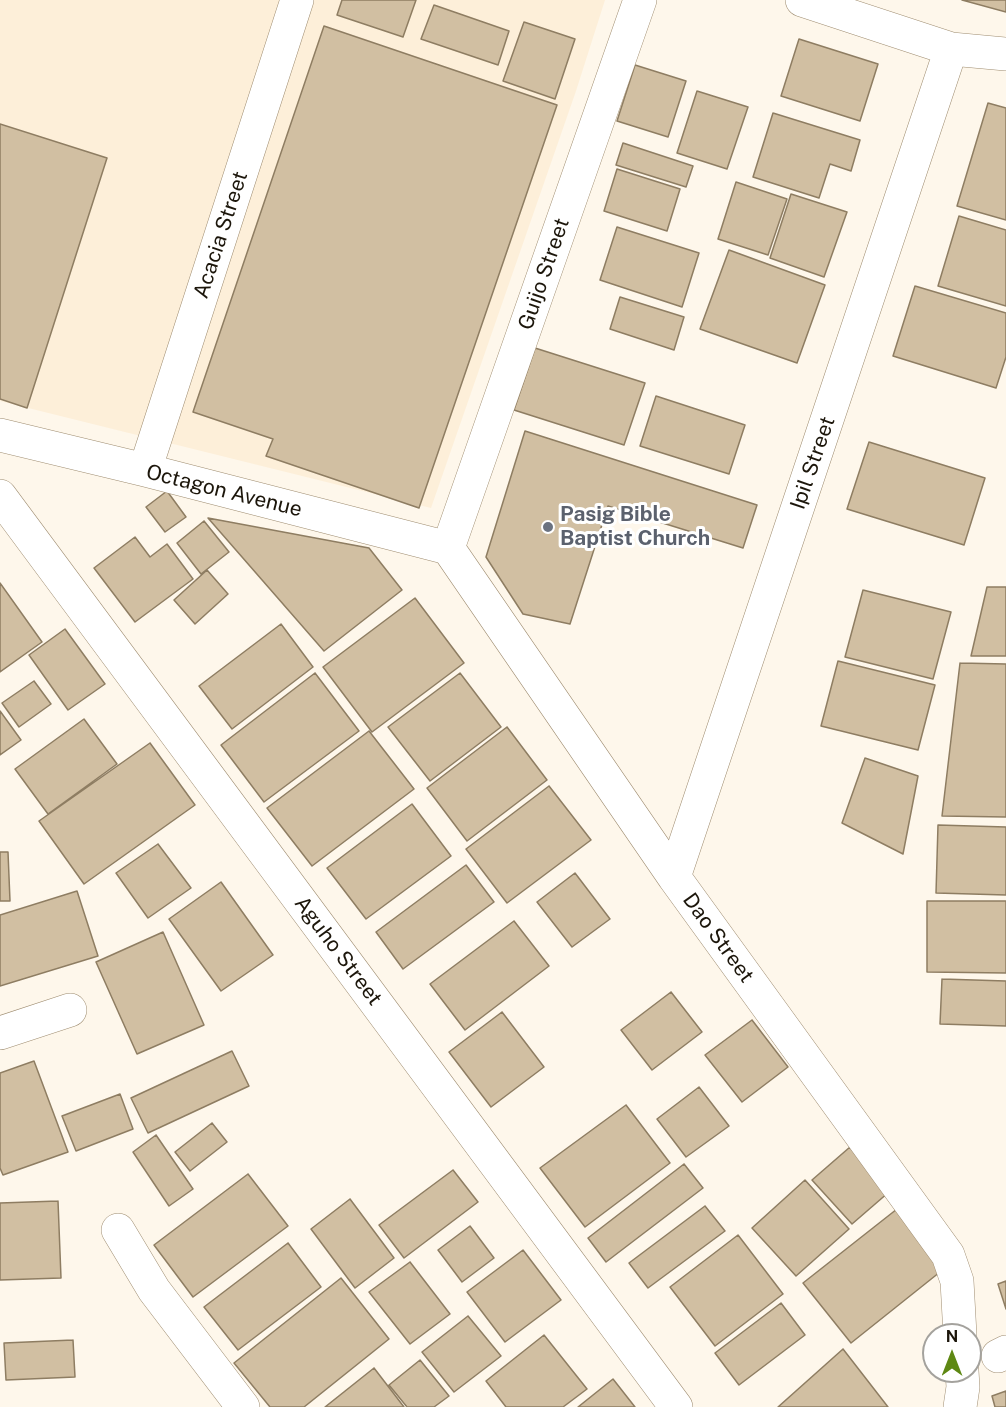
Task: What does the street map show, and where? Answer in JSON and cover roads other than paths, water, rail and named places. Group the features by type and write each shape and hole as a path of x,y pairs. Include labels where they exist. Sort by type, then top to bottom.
{"street":[{"name":"Acacia Street","path":"146,470 297,0"},
{"name":"Guijo Street","path":"448,549 640,0"},
{"path":"802,0 951,49 1006,54"},
{"name":"Ipil Street","path":"674,877 951,49"},
{"name":"Octagon Avenue","path":"0,435 146,470 448,549"},
{"name":"Aguho Street","path":"0,496 676,1407"},
{"name":"Dao Street","path":"448,549 674,877 948,1255 957,1281 959,1323"},
{"path":"0,1033 70,1010"},
{"path":"117,1230 154,1290 243,1407"},
{"path":"960,1407 963,1383"}],"place":[{"name":"Pasig Bible Baptist Church","path":"548,527"}]}
